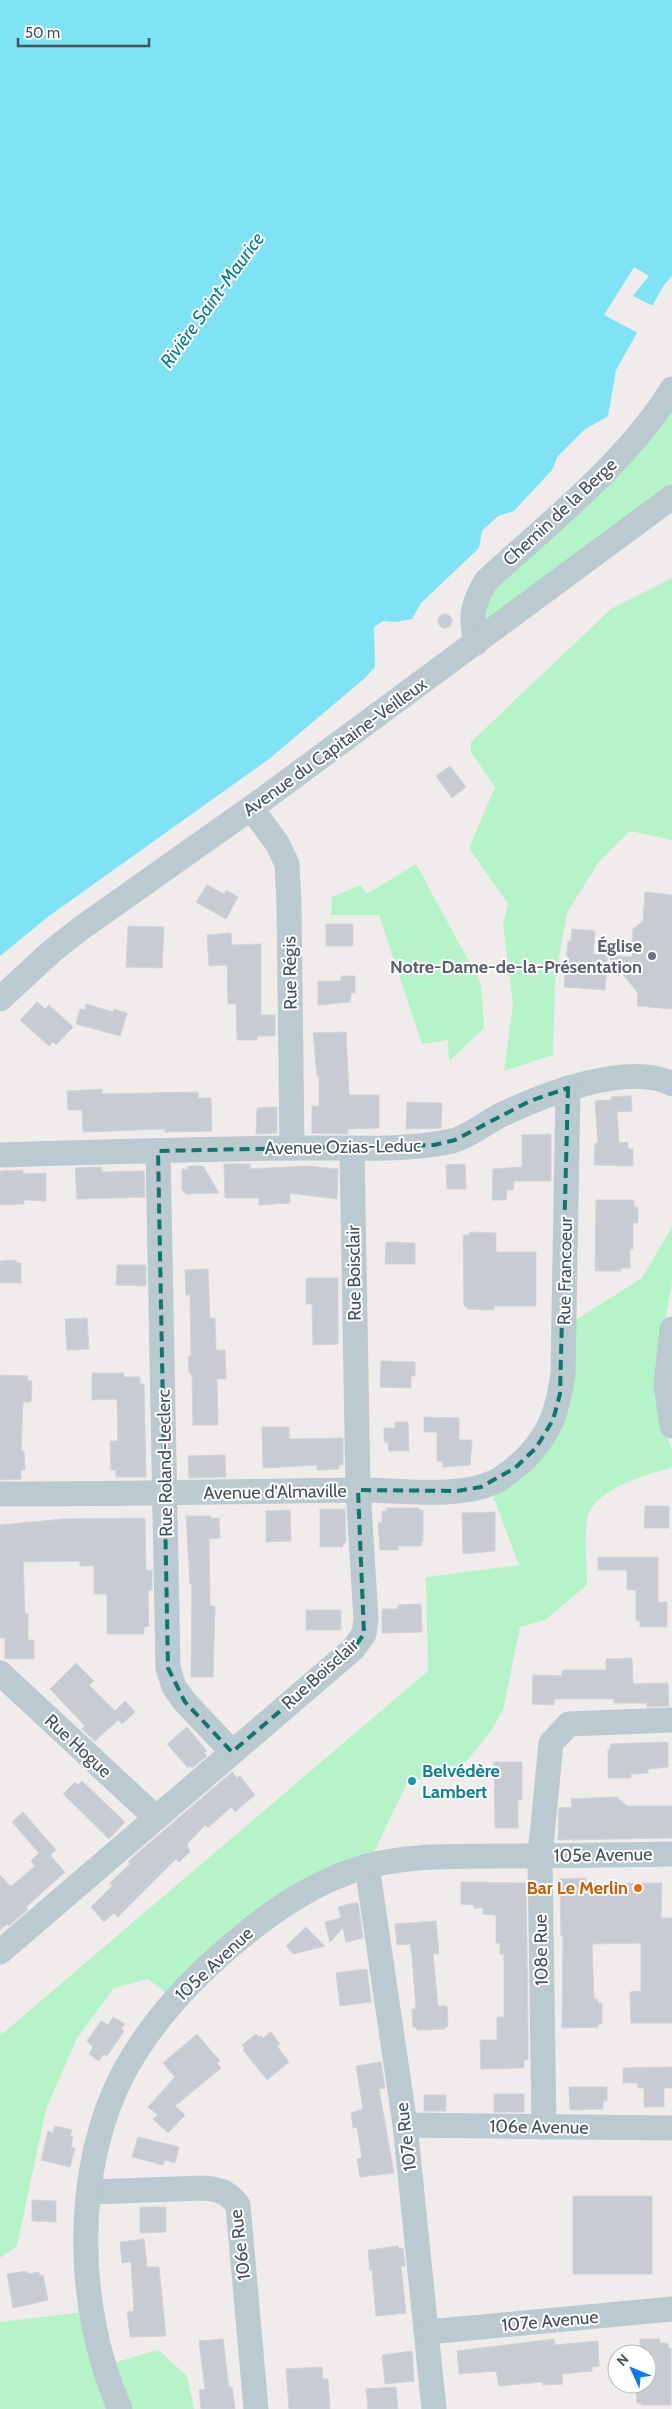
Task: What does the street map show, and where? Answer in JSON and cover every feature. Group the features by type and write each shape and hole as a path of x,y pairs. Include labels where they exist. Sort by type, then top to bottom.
{"street":[{"name":"Chemin de la Berge","path":"476,643 472,626 472,611 486,581 617,459 660,408 672,389"},
{"name":"Avenue du Capitaine-Veilleux","path":"0,999 52,951 80,929 251,808 672,497"},
{"name":"Rue Régis","path":"251,808 277,843 286,864 289,904 292,1148"},
{"name":"Avenue Ozias-Leduc","path":"0,1155 434,1145 455,1140 530,1101 568,1088 619,1078 640,1077 672,1084"},
{"name":"Rue Francoeur","path":"536,1448 553,1420 563,1373 568,1088"},
{"name":"Rue Boisclair","path":"0,1952 353,1649 364,1634 366,1618 358,1490 352,1148"},
{"name":"Rue Roland-Leclerc","path":"158,1151 168,1668 174,1687 185,1702 232,1752"},
{"path":"672,1329 666,1385 672,1426"},
{"name":"Avenue d'Almaville","path":"0,1494 166,1494 358,1490 457,1491 481,1487 496,1481 515,1468 536,1448"},
{"name":"Rue Hogue","path":"0,1673 156,1818"},
{"name":"108e Rue","path":"544,2127 540,1856 551,1743 569,1724 672,1720"},
{"name":"105e Avenue","path":"120,2409 108,2383 99,2351 88,2291 86,2242 90,2192 98,2142 114,2095 134,2056 174,1999 222,1953 280,1907 322,1882 367,1866 416,1857 672,1854"},
{"name":"107e Rue","path":"367,1866 405,2125 428,2332 434,2409"},
{"name":"106e Avenue","path":"405,2125 672,2128"},
{"name":"106e Rue","path":"90,2192 217,2188 229,2194 238,2205 256,2409"},
{"name":"107e Avenue","path":"428,2332 672,2309"}],"highlighted area":[{"path":"568,1088 560,1394 553,1420 536,1448 515,1468 481,1487 457,1491 358,1490 364,1634 353,1649 232,1752 185,1702 168,1668 158,1151 434,1145 455,1140 530,1101"}],"green space":[{"path":"672,389 672,497 476,643 477,597"},
{"path":"672,578 672,840 630,831 598,863 567,913 555,980 553,1055 504,1071 513,1004 503,924 508,904 469,848 495,787 471,752 471,742 611,609"},
{"path":"416,864 481,984 484,1028 449,1061 448,1040 422,1044 379,915 331,915 332,897 360,885 367,894"},
{"path":"672,1227 672,1283 665,1320 662,1424 672,1450 672,1468 649,1474 622,1485 609,1492 591,1509 587,1520 586,1536 587,1585 545,1620 520,1627 503,1710 490,1732 459,1771 407,1784 367,1866 344,1873 174,1999 148,1979 114,1988 77,2038 46,2109 17,2246 0,2258 0,2031 2,2034 428,1671 426,1577 519,1565 490,1488 530,1458 571,1323 642,1278"},
{"path":"91,2311 103,2366 158,2350 187,2376 194,2409 0,2409 0,2322"}],"water":[{"name":"Rivière Saint-Maurice","path":"0,0 672,0 672,276 664,285 616,370 608,416 584,430 558,456 552,470 514,511 498,516 482,531 479,548 421,603 412,619 396,622 383,621 374,627 375,667 365,678 269,759 49,916 0,956"}],"pier":[{"path":"634,267 649,276 633,296 653,306 638,333 604,315"}],"building":[{"path":"445,614 450,616 452,621 450,626 445,628 440,626 438,621 440,616"},
{"path":"450,766 466,787 452,798 436,776"},
{"path":"207,885 224,894 226,890 238,897 226,919 196,902"},
{"name":"Église Notre-Dame-de-la-Présentation","path":"645,892 672,895 672,1009 637,1006 638,993 608,956 605,990 564,987 568,941 571,941 572,929 595,931 593,954 632,957 633,929 643,921"},
{"path":"326,924 353,924 353,946 326,946"},
{"path":"128,926 164,927 162,968 126,967"},
{"path":"231,933 232,945 261,944 261,1015 275,1015 275,1036 257,1036 257,1040 237,1040 236,1004 228,1004 227,965 209,966 207,935"},
{"path":"341,976 355,976 355,993 351,993 350,1002 318,1005 318,981 341,981"},
{"path":"37,1002 45,1009 49,1005 73,1027 56,1045 53,1042 49,1046 20,1020"},
{"path":"86,1004 113,1012 114,1009 127,1013 120,1036 76,1024 80,1009 85,1010"},
{"path":"346,1032 349,1095 379,1095 379,1128 348,1129 348,1134 312,1133 312,1106 319,1106 319,1076 317,1076 313,1033"},
{"path":"102,1089 102,1094 198,1092 198,1098 211,1098 212,1131 165,1132 165,1129 83,1132 82,1110 68,1110 67,1091"},
{"path":"631,1096 632,1111 617,1112 619,1143 628,1142 628,1149 633,1149 633,1166 594,1165 595,1143 598,1143 595,1101 611,1100 611,1097"},
{"path":"407,1102 442,1103 441,1128 406,1129"},
{"path":"277,1107 277,1133 256,1134 257,1108"},
{"path":"551,1134 551,1181 514,1181 513,1190 507,1190 506,1200 492,1200 493,1169 522,1167 522,1135"},
{"path":"224,1164 250,1164 250,1169 307,1166 338,1169 337,1199 290,1193 290,1203 259,1205 259,1198 225,1198"},
{"path":"465,1164 466,1189 447,1189 446,1165"},
{"path":"188,1166 203,1166 219,1193 185,1194 185,1191 182,1191 182,1169 188,1170"},
{"path":"101,1167 102,1172 144,1171 145,1197 77,1199 75,1168"},
{"path":"23,1170 23,1174 46,1173 46,1201 24,1200 24,1204 0,1205 0,1171"},
{"path":"596,1200 634,1200 634,1207 638,1207 638,1223 633,1223 633,1249 630,1249 630,1268 621,1268 621,1271 595,1271"},
{"path":"469,1232 496,1233 496,1252 536,1252 536,1306 494,1306 494,1310 467,1309 467,1306 464,1306 463,1235 469,1235"},
{"path":"386,1242 415,1243 415,1264 385,1264"},
{"path":"16,1260 16,1263 21,1263 21,1283 0,1283 0,1261"},
{"path":"117,1265 146,1265 146,1286 116,1285"},
{"path":"208,1269 210,1318 215,1318 216,1350 225,1350 226,1379 217,1379 218,1425 193,1425 192,1376 189,1372 188,1356 191,1356 190,1295 186,1295 185,1270"},
{"path":"306,1278 338,1278 338,1344 313,1345 312,1304 306,1304"},
{"path":"87,1318 89,1349 67,1350 65,1319"},
{"path":"381,1361 415,1362 415,1376 411,1376 411,1388 380,1387"},
{"path":"92,1373 124,1373 124,1377 140,1377 140,1384 144,1384 146,1477 116,1477 116,1470 111,1470 110,1441 118,1441 117,1399 92,1400"},
{"path":"0,1375 28,1376 27,1381 32,1381 31,1402 23,1402 21,1451 24,1451 25,1470 21,1470 21,1479 0,1480"},
{"path":"424,1417 459,1418 459,1440 472,1440 470,1465 443,1467 443,1462 437,1461 437,1432 424,1432"},
{"path":"395,1422 408,1422 409,1451 389,1451 388,1442 384,1442 384,1428 395,1428"},
{"path":"262,1427 289,1427 289,1439 343,1438 343,1465 339,1465 339,1469 317,1470 317,1465 263,1468"},
{"path":"225,1455 226,1477 189,1478 188,1456"},
{"path":"645,1506 669,1506 669,1528 644,1528"},
{"path":"387,1508 419,1508 419,1510 423,1510 422,1546 398,1546 398,1550 380,1550 378,1523 382,1523 382,1511 387,1511"},
{"path":"320,1509 345,1509 346,1543 343,1543 343,1547 320,1547"},
{"path":"290,1510 291,1541 266,1542 266,1511"},
{"path":"495,1512 495,1551 463,1554 462,1513"},
{"path":"186,1516 211,1516 211,1519 219,1518 220,1538 209,1539 210,1606 215,1606 213,1677 191,1677 192,1584 190,1584"},
{"path":"145,1518 146,1570 152,1570 152,1590 148,1591 149,1626 144,1627 144,1634 107,1634 107,1594 94,1594 94,1566 80,1566 80,1561 23,1562 25,1614 28,1614 28,1640 34,1640 34,1659 5,1659 5,1638 0,1638 0,1525 63,1519"},
{"path":"598,1557 658,1557 658,1602 667,1602 667,1627 640,1627 640,1621 636,1621 636,1590 627,1590 627,1570 598,1570"},
{"path":"421,1604 422,1632 382,1633 382,1609 398,1609 398,1605"},
{"path":"306,1610 341,1610 341,1630 306,1630"},
{"path":"632,1658 633,1684 668,1683 669,1706 647,1707 647,1703 614,1703 614,1699 554,1699 554,1705 532,1704 533,1675 562,1676 562,1670 606,1670 606,1659"},
{"path":"76,1663 94,1681 89,1685 115,1711 125,1701 135,1712 122,1724 118,1720 95,1741 82,1729 85,1726 50,1689"},
{"path":"187,1727 207,1751 204,1753 207,1756 192,1768 190,1766 188,1768 167,1744"},
{"path":"668,1742 668,1767 648,1769 648,1773 631,1774 631,1778 608,1778 608,1749 610,1749 610,1744"},
{"path":"494,1762 522,1762 522,1800 518,1800 518,1828 495,1828"},
{"path":"232,1772 237,1778 240,1776 255,1795 235,1812 231,1807 208,1828 205,1825 187,1844 190,1852 179,1862 176,1859 118,1917 114,1913 104,1922 91,1907 112,1886 110,1883 130,1864 128,1862 133,1857"},
{"path":"82,1781 125,1822 109,1839 63,1794 75,1782 78,1785"},
{"path":"617,1797 627,1806 672,1806 672,1838 558,1840 559,1808 572,1807 571,1799"},
{"path":"23,1812 56,1850 50,1855 65,1872 26,1907 28,1909 9,1926 7,1924 0,1930 0,1875 10,1886 13,1885 35,1866 31,1861 39,1853 12,1822"},
{"path":"586,1878 586,1884 662,1883 661,1918 672,1918 672,2023 631,2023 630,1992 641,1991 641,1943 592,1944 594,1999 598,1999 598,2003 602,2003 602,2024 598,2024 598,2027 562,2028 563,1936 561,1936 560,1879"},
{"path":"461,1882 526,1883 528,2060 524,2060 524,2068 481,2069 480,2040 497,2040 497,2017 504,2017 504,1954 500,1954 500,1943 496,1943 496,1915 483,1914 483,1908 474,1908 474,1905 461,1904"},
{"path":"358,1903 363,1938 346,1942 343,1928 330,1942 325,1922 341,1918 338,1907"},
{"path":"436,1921 439,1953 433,1954 438,2006 447,2006 448,2027 445,2027 445,2029 417,2030 416,2027 413,2027 412,2009 416,2009 410,1944 397,1945 395,1924"},
{"path":"306,1927 325,1946 293,1954 286,1946"},
{"path":"367,1969 371,2002 340,2006 336,1973"},
{"path":"113,2017 125,2024 121,2029 124,2031 107,2056 104,2054 99,2061 89,2054 93,2047 87,2041 101,2021 108,2025"},
{"path":"271,2032 280,2044 277,2046 289,2062 267,2080 243,2050 245,2048 242,2045 256,2034 259,2037 261,2035 263,2038"},
{"path":"197,2034 220,2061 217,2063 221,2068 175,2106 185,2115 168,2133 153,2119 158,2115 148,2107 175,2077 163,2063"},
{"path":"381,2062 385,2088 379,2089 394,2173 360,2177 357,2159 362,2158 357,2127 353,2128 351,2113 363,2109 356,2066"},
{"path":"672,2067 672,2088 664,2088 664,2107 644,2107 644,2088 638,2088 638,2083 623,2083 623,2068"},
{"path":"569,2087 607,2087 607,2101 603,2101 603,2109 570,2110"},
{"path":"494,2094 524,2094 524,2112 494,2112"},
{"path":"424,2095 446,2095 446,2111 424,2111"},
{"path":"55,2126 72,2130 70,2136 73,2137 71,2147 75,2148 70,2167 41,2160 48,2131 53,2133"},
{"path":"138,2137 179,2147 175,2163 165,2160 163,2165 132,2157"},
{"path":"573,2196 652,2196 652,2274 573,2274"},
{"path":"32,2200 56,2201 56,2222 32,2221"},
{"path":"140,2207 166,2207 166,2232 140,2233"},
{"path":"144,2239 147,2267 159,2267 166,2336 130,2337 127,2312 134,2311 131,2262 122,2263 120,2242"},
{"path":"398,2246 399,2249 403,2248 405,2266 401,2266 406,2313 376,2316 372,2270 370,2271 368,2250"},
{"path":"27,2271 28,2274 39,2272 40,2276 43,2275 48,2300 13,2308 7,2274"},
{"path":"223,2339 229,2388 232,2387 235,2409 201,2409 199,2390 205,2389 199,2341"},
{"path":"554,2339 555,2345 598,2341 599,2366 592,2367 592,2371 562,2374 563,2384 543,2385 542,2382 499,2386 496,2371 459,2374 457,2351"},
{"path":"640,2339 660,2339 660,2343 668,2343 668,2348 671,2348 671,2405 641,2405 641,2403 637,2403 637,2394 657,2394 657,2344 640,2344"},
{"path":"412,2351 414,2381 385,2384 382,2355"},
{"path":"322,2367 323,2379 328,2379 330,2409 289,2409 286,2369"},
{"path":"396,2387 398,2409 368,2409 366,2389"}],"place":[{"name":"Église Notre-Dame-de-la-Présentation","path":"652,956"},
{"name":"Belvédère Lambert","path":"412,1781"},
{"name":"Bar Le Merlin","path":"638,1888"}]}
